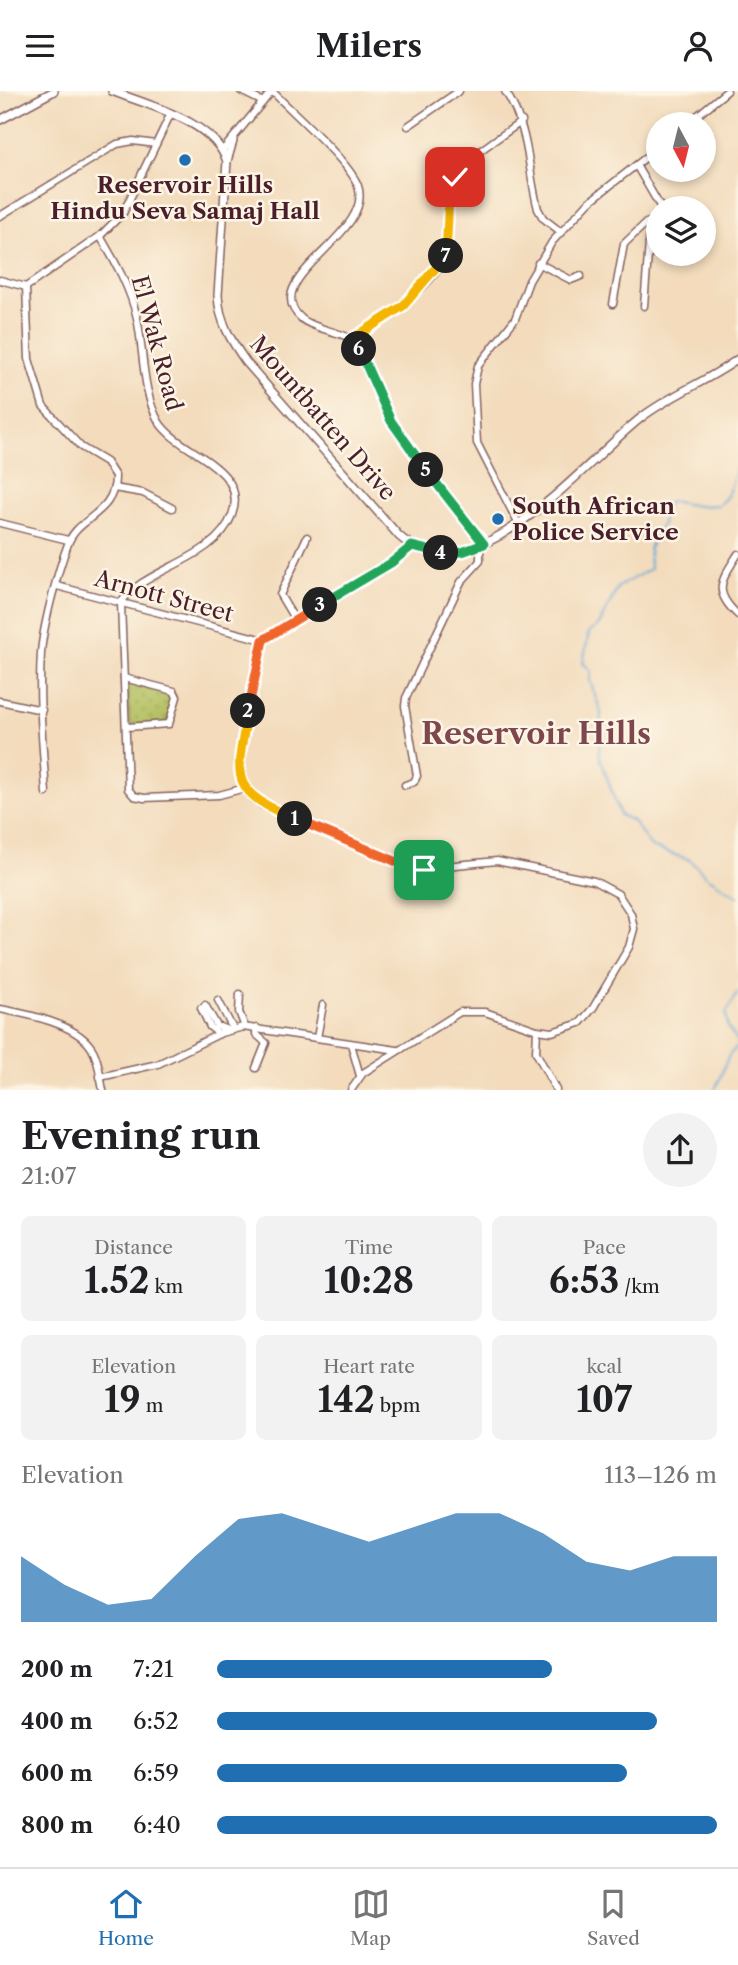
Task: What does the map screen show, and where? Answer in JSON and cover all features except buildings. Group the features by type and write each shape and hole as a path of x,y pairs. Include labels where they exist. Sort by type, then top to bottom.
{"main road":[{"path":"0,120 54,91"},
{"path":"112,91 197,128 223,150"},
{"path":"227,161 233,141"},
{"name":"Mountbatten Drive","path":"223,150 227,161 218,295 221,316 228,334 246,362 399,536 412,546"},
{"path":"412,546 449,554 482,545 518,523 644,415 738,359"}],"street":[{"path":"241,91 263,102"},
{"path":"223,150 272,91 347,169 359,186 361,201 356,215 344,231 298,276 293,297 297,313 303,320 352,339 395,429 482,545 480,561 461,582 406,698 405,706 417,776 414,782 405,785"},
{"path":"408,126 459,91"},
{"path":"505,91 522,121 538,209 543,218 561,232"},
{"path":"702,112 727,91"},
{"path":"0,280 26,287 100,236 123,213 170,115"},
{"path":"352,339 403,306 443,261 448,247 449,196 455,177 522,121"},
{"path":"0,216 117,145 133,141 156,144"},
{"path":"518,523 477,443 474,384 478,366 515,319 538,263 561,232 589,202 646,157"},
{"path":"636,165 654,196"},
{"path":"613,304 624,244 646,223"},
{"name":"El Wak Road","path":"100,236 129,289 156,417 173,439 220,471 230,483 234,503 224,529 207,546 141,586 121,603"},
{"path":"538,263 572,280 581,276"},
{"path":"644,306 650,266"},
{"path":"26,287 29,359 43,406 81,447 112,470 114,488 100,511 68,540 42,643 46,793"},
{"path":"114,488 143,493 172,507"},
{"path":"0,523 68,540"},
{"path":"295,620 280,594 307,537"},
{"path":"351,1090 360,1076 460,1012 490,1013 537,1030 563,1031 583,1020 627,952 634,925 629,909 618,894 594,881 504,862 473,861 427,870 414,869 262,805 245,788 239,776 239,762 263,640 391,563 412,546"},
{"path":"738,554 722,582 721,592 723,601 738,615"},
{"name":"Arnott Street","path":"57,586 263,640"},
{"path":"121,603 127,785 130,793 144,798 219,795 245,788"},
{"path":"124,678 174,691 177,697 169,724 127,727"},
{"path":"0,701 42,710"},
{"path":"240,994 239,1012 245,1027"},
{"path":"218,1000 231,1029"},
{"path":"317,1038 323,1005"},
{"path":"219,1034 210,1027 203,1006 217,1026 231,1029"},
{"path":"0,1009 45,1019 80,1037 91,1047 103,1090"},
{"path":"100,1077 167,1060 219,1034 245,1027 397,1050"},
{"path":"256,1067 267,1043 256,1034 257,1028"},
{"path":"537,1030 536,1052 556,1090"},
{"path":"351,1044 360,1076"}],"green space":[{"path":"127,684 173,693 175,696 167,723 134,725 129,722"}],"waterway":[{"path":"738,466 727,496 719,505 698,506 670,501 666,505 662,524 649,548 650,569 618,587 599,625 589,632 583,663 591,671 590,681 601,712 599,754 620,815 633,821 651,847 690,860 706,876 738,896"},
{"path":"738,992 726,1013 728,1027 738,1043"},
{"path":"715,1090 729,1055 738,1046"}],"place":[{"name":"Reservoir Hills Hindu Seva Samaj Hall","path":"185,160"},
{"name":"South African Police Service","path":"498,519"}],"district":[{"name":"Reservoir Hills","path":"536,733"}],"route":[{"path":"424,870 409,867 262,805 245,788 239,776 239,762 263,640 391,563 412,546 449,554 469,551 484,544 395,429 366,362 352,339 403,306 443,261 448,247 449,196 455,177"}]}
